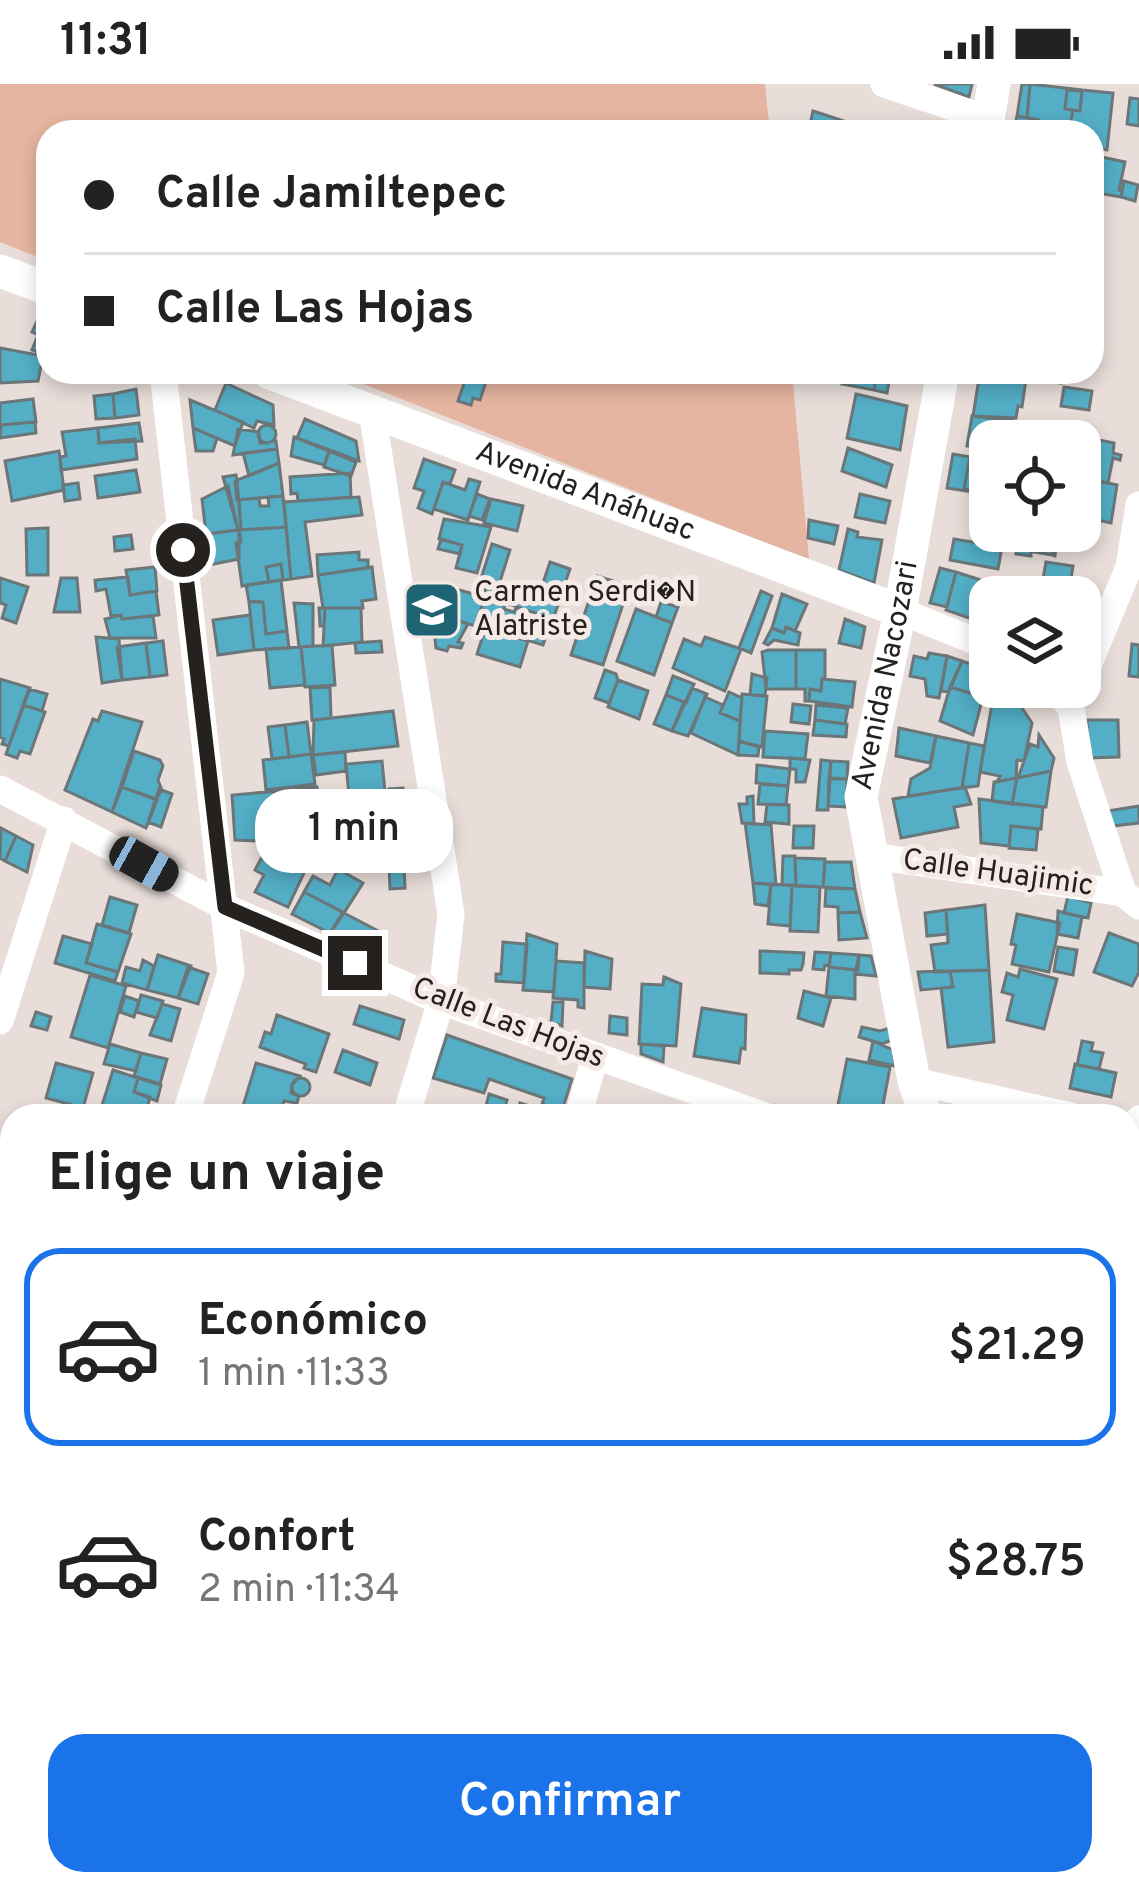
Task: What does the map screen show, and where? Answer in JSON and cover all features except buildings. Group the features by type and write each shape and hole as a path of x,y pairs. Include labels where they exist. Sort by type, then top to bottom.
{"street":[{"path":"884,84 974,120"},
{"path":"988,120 994,84"},
{"path":"0,271 36,284"},
{"path":"164,384 231,973 189,1104"},
{"name":"Avenida Anáhuac","path":"301,384 900,611"},
{"name":"Avenida Nacozari","path":"922,1104 861,796 941,384"},
{"path":"372,410 451,914 441,1000 410,1104"},
{"path":"1101,626 1129,567 1139,505"},
{"path":"900,611 969,639"},
{"path":"1072,708 1080,762 1131,900"},
{"name":"Calle Las Hojas","path":"0,790 225,907 441,1000 730,1104"},
{"path":"0,1021 64,820"},
{"name":"Calle Huajimic","path":"873,856 1131,900"},
{"path":"582,1104 595,1058"},
{"path":"914,1081 1017,1104"}],"shaded area":[{"path":"0,84 765,84 769,120 36,120 36,256 0,242"},
{"path":"363,384 793,384 809,560"}],"place":[{"name":"Carmen Serdi�N Alatriste","path":"432,610"}],"route":[{"path":"183,550 225,907 355,963"}]}
